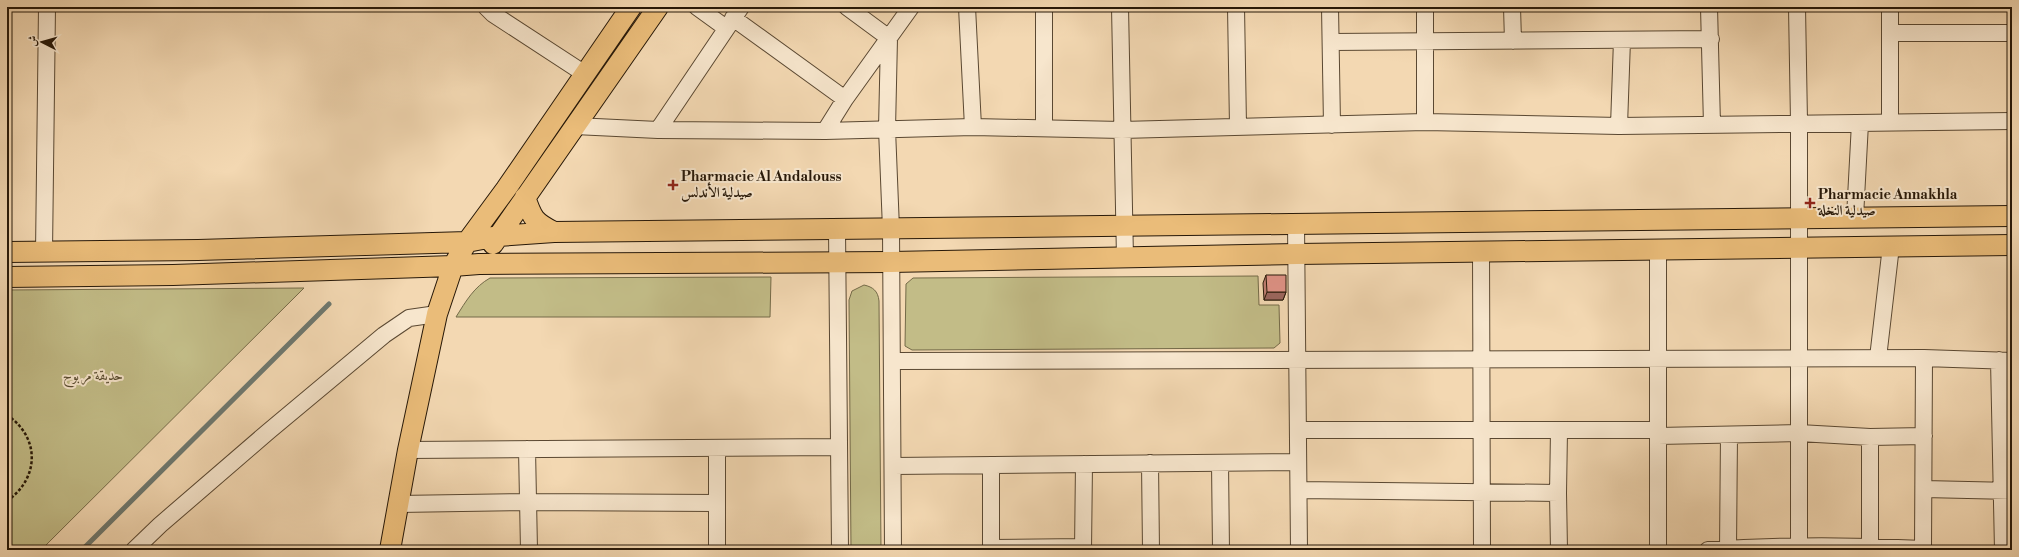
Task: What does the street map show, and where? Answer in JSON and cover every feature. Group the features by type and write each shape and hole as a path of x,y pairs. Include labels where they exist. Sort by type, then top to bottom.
{"main road":[{"path":"390,550 408,450 440,306 453,266 467,242 506,189 631,7"},
{"path":"440,306 479,264 658,7"},
{"path":"525,197 538,224 554,232"},
{"path":"7,252 198,250 467,242 498,236 554,232 2012,216"},
{"path":"7,277 173,276 479,264 838,261 891,262 1297,254 2012,245"},
{"path":"43,277 44,252"}],"street":[{"path":"44,252 47,7"},
{"path":"486,7 493,14 585,74"},
{"path":"697,7 733,18 845,99"},
{"path":"847,7 889,38"},
{"path":"825,131 845,99 911,7"},
{"path":"967,7 973,127"},
{"path":"1044,7 1044,128"},
{"path":"1120,7 1125,258"},
{"path":"1236,7 1238,126"},
{"path":"1330,7 1332,125"},
{"path":"1425,7 1425,122"},
{"path":"1512,7 1513,41"},
{"path":"1709,7 1712,125"},
{"path":"1797,7 1799,122 1799,548"},
{"path":"1890,7 1890,123"},
{"path":"658,130 733,18"},
{"path":"1891,34 2012,33"},
{"path":"889,38 887,129 891,229 893,550"},
{"path":"1331,42 1711,39"},
{"path":"1619,126 1622,40"},
{"path":"575,126 658,130 825,131 973,127 1122,130 1425,122 1619,126 1799,122 1890,123 2012,121"},
{"path":"1855,217 1860,123"},
{"path":"1296,223 1299,550"},
{"path":"838,229 840,550"},
{"path":"1878,358 1891,246"},
{"path":"1658,249 1658,550"},
{"path":"1481,252 1482,550"},
{"path":"134,550 160,525 269,431 384,335 409,318 440,306"},
{"path":"892,361 1482,358 1924,358 2006,360 2007,491 2003,550"},
{"path":"1708,550 1870,546 1923,549 1924,358"},
{"path":"1298,430 1482,430 1729,435 1799,433 1870,437 1924,436"},
{"path":"1559,431 1559,550"},
{"path":"1728,549 1729,435"},
{"path":"1870,437 1870,546"},
{"path":"408,450 839,446"},
{"path":"717,448 717,550"},
{"path":"527,449 529,550"},
{"path":"893,466 1298,462"},
{"path":"1150,463 1151,550"},
{"path":"1220,463 1221,550"},
{"path":"991,465 991,549 1083,549 1084,464"},
{"path":"1924,489 2007,491"},
{"path":"1299,490 1558,493"},
{"path":"398,504 528,502 717,503"}],"path":[{"path":"7,415 17,421 27,434 32,450 31,467 26,481 17,494 7,501"}],"green space":[{"path":"1258,276 1259,305 1279,305 1280,343 1274,348 912,350 905,346 906,284 913,278"},
{"path":"771,277 770,317 456,317 475,290 490,278"},
{"path":"864,285 874,290 878,295 879,301 881,550 851,550 849,300 852,291"},
{"name":"حديقة مربوح","path":"304,288 41,550 7,550 7,290"}],"building":[{"path":"1266,275 1286,275 1286,292 1267,292"}],"waterway":[{"path":"82,550 329,304"}],"place":[{"name":"Pharmacie Al Andalouss صيدلية الأندلس","path":"673,185"},
{"name":"Pharmacie Annakhla صيدلية النخلة","path":"1810,203"}]}
